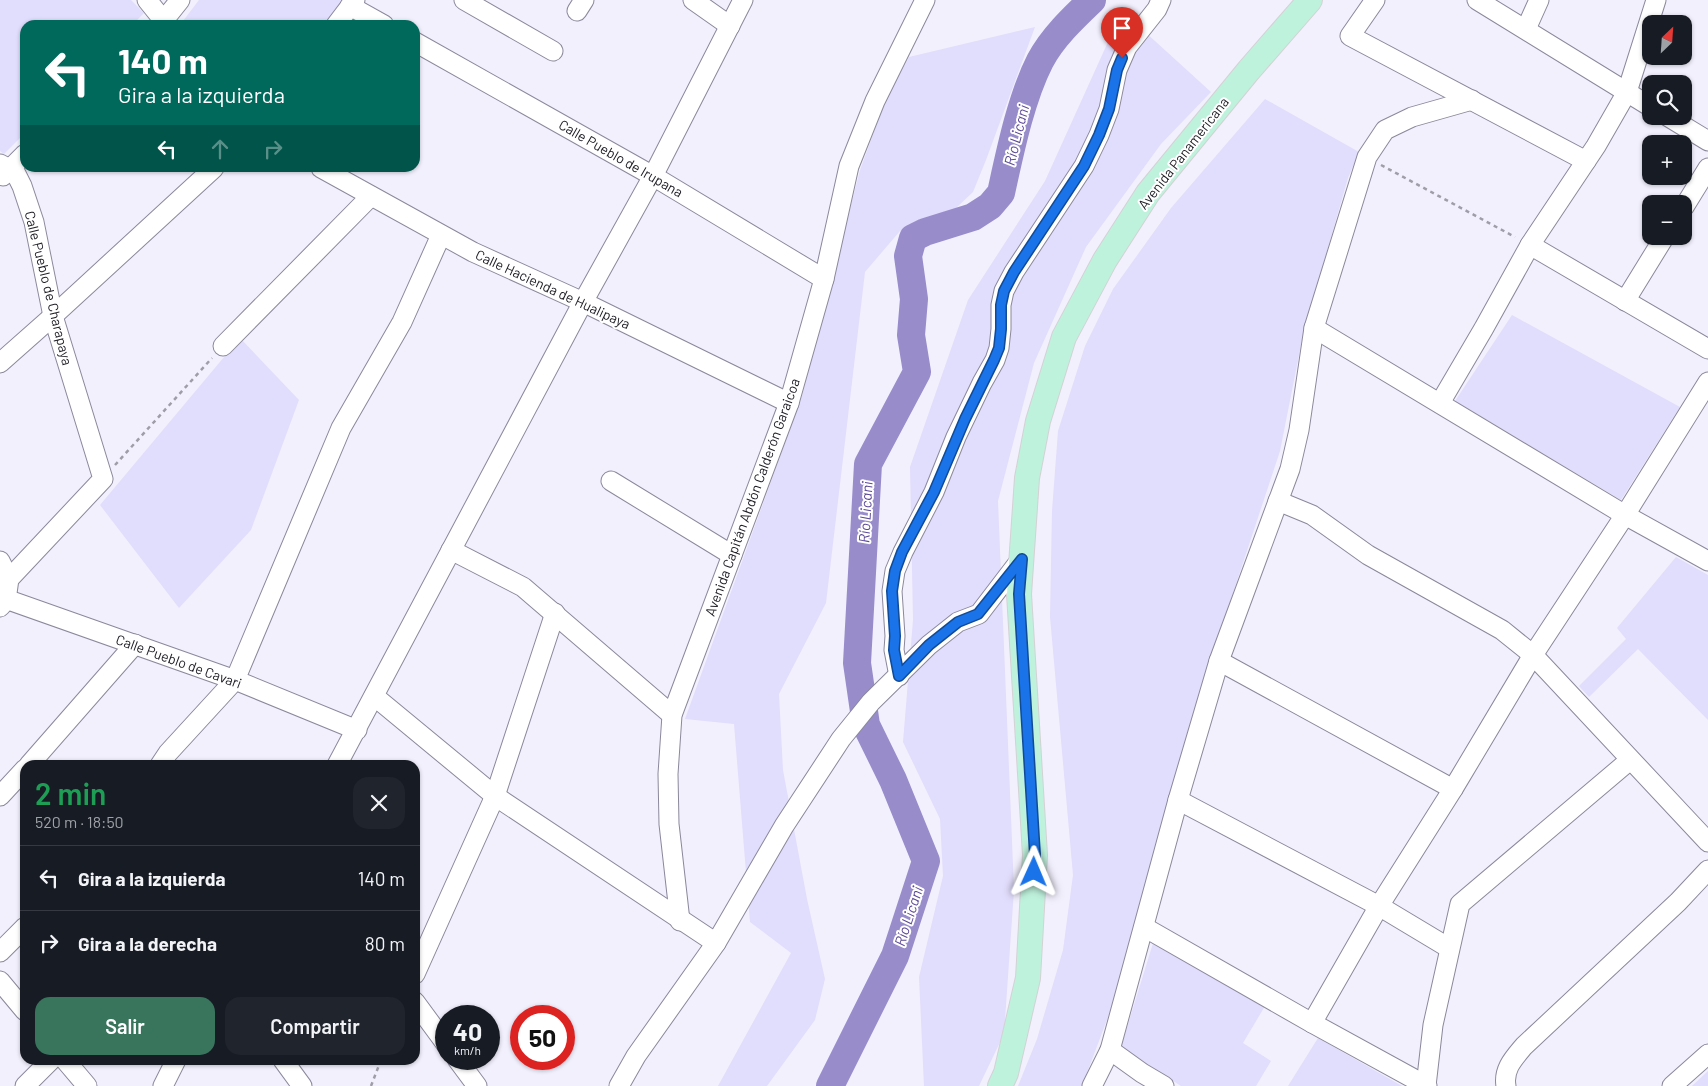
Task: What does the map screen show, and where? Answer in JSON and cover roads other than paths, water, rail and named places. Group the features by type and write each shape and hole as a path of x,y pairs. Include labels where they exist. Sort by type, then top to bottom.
{"main road":[{"name":"Avenida Panamericana","path":"1000,1086 1006,1073 1028,978 1035,855 1019,594 1027,478 1036,430 1064,337 1105,260 1148,193 1249,70 1310,0"}],"street":[{"path":"147,0 160,20"},
{"path":"164,20 180,0"},
{"path":"464,0 553,51"},
{"path":"693,0 730,26"},
{"path":"340,760 583,302 653,176 743,0"},
{"name":"Avenida Capitán Abdón Calderón Garaicoa","path":"680,920 669,824 668,774 672,714 789,403 824,279 849,166 875,101 925,0"},
{"path":"1375,0 1350,36 1586,161"},
{"path":"1477,0 1642,101"},
{"path":"1526,29 1539,0"},
{"path":"1440,404 1530,245 1586,161 1627,92 1656,0"},
{"path":"340,20 353,3 377,20"},
{"path":"899,676 894,650 892,591 895,571 902,552 934,492 956,436 997,354 1004,291 1014,272 1084,166 1109,109 1117,70 1127,47 1159,4"},
{"name":"Calle Pueblo de Irupana","path":"420,45 653,176 824,279"},
{"path":"1092,1086 1110,1050 1178,800 1219,661 1290,469 1299,430 1314,328 1367,157 1385,130 1412,117 1472,100"},
{"path":"1682,125 1708,141"},
{"path":"3,171 20,158"},
{"path":"1691,195 1708,168"},
{"name":"Calle Pueblo de Charapaya","path":"3,171 15,172 34,222 54,316 103,479 9,579"},
{"path":"0,363 54,316 210,172"},
{"name":"Calle Hacienda de Hualipaya","path":"328,172 473,252 583,302 789,403"},
{"path":"223,346 371,196"},
{"path":"163,760 235,680 341,428 402,322 441,235"},
{"path":"1530,245 1708,349"},
{"path":"1625,301 1659,245"},
{"path":"1314,328 1625,516 1708,561"},
{"path":"1312,1023 1379,906 1453,789 1533,655 1625,516 1708,382"},
{"path":"611,481 732,555"},
{"path":"1278,501 1312,515 1368,555 1502,630 1533,655 1708,842"},
{"path":"451,550 523,587 555,612 672,714"},
{"path":"619,1086 636,1056 716,943 784,826 841,739 864,710 929,645 958,622 978,614 1022,559"},
{"path":"0,561 9,579 2,601"},
{"name":"Calle Pueblo de Cavari","path":"2,601 135,644 235,680 357,730"},
{"path":"420,963 495,796 555,612"},
{"path":"36,760 135,644"},
{"path":"1219,661 1453,789"},
{"path":"374,696 495,796 716,943"},
{"path":"1144,927 1427,1086 1433,1025 1460,904 1630,760"},
{"path":"4,784 20,773"},
{"path":"1178,800 1379,906 1449,948"},
{"path":"1506,1086 1505,1079 1510,1063 1524,1046 1678,902 1708,870"},
{"path":"0,952 20,932"},
{"path":"0,981 20,1006"},
{"path":"420,1009 435,1029"},
{"path":"1110,1050 1164,1086"},
{"path":"1672,1086 1708,1054"},
{"path":"25,1086 46,1065"},
{"path":"69,1065 87,1086"},
{"path":"165,1085 174,1065"},
{"path":"287,1065 302,1086"},
{"path":"465,1070 477,1086"}],"waterway":[{"name":"Río Licani","path":"830,1086 895,956 926,861 893,780 866,725 857,663 868,464 917,372 911,335 914,299 908,256 913,238 925,232 973,217 990,206 1001,193 1012,143 1027,91 1040,61 1057,36 1092,0"}]}
